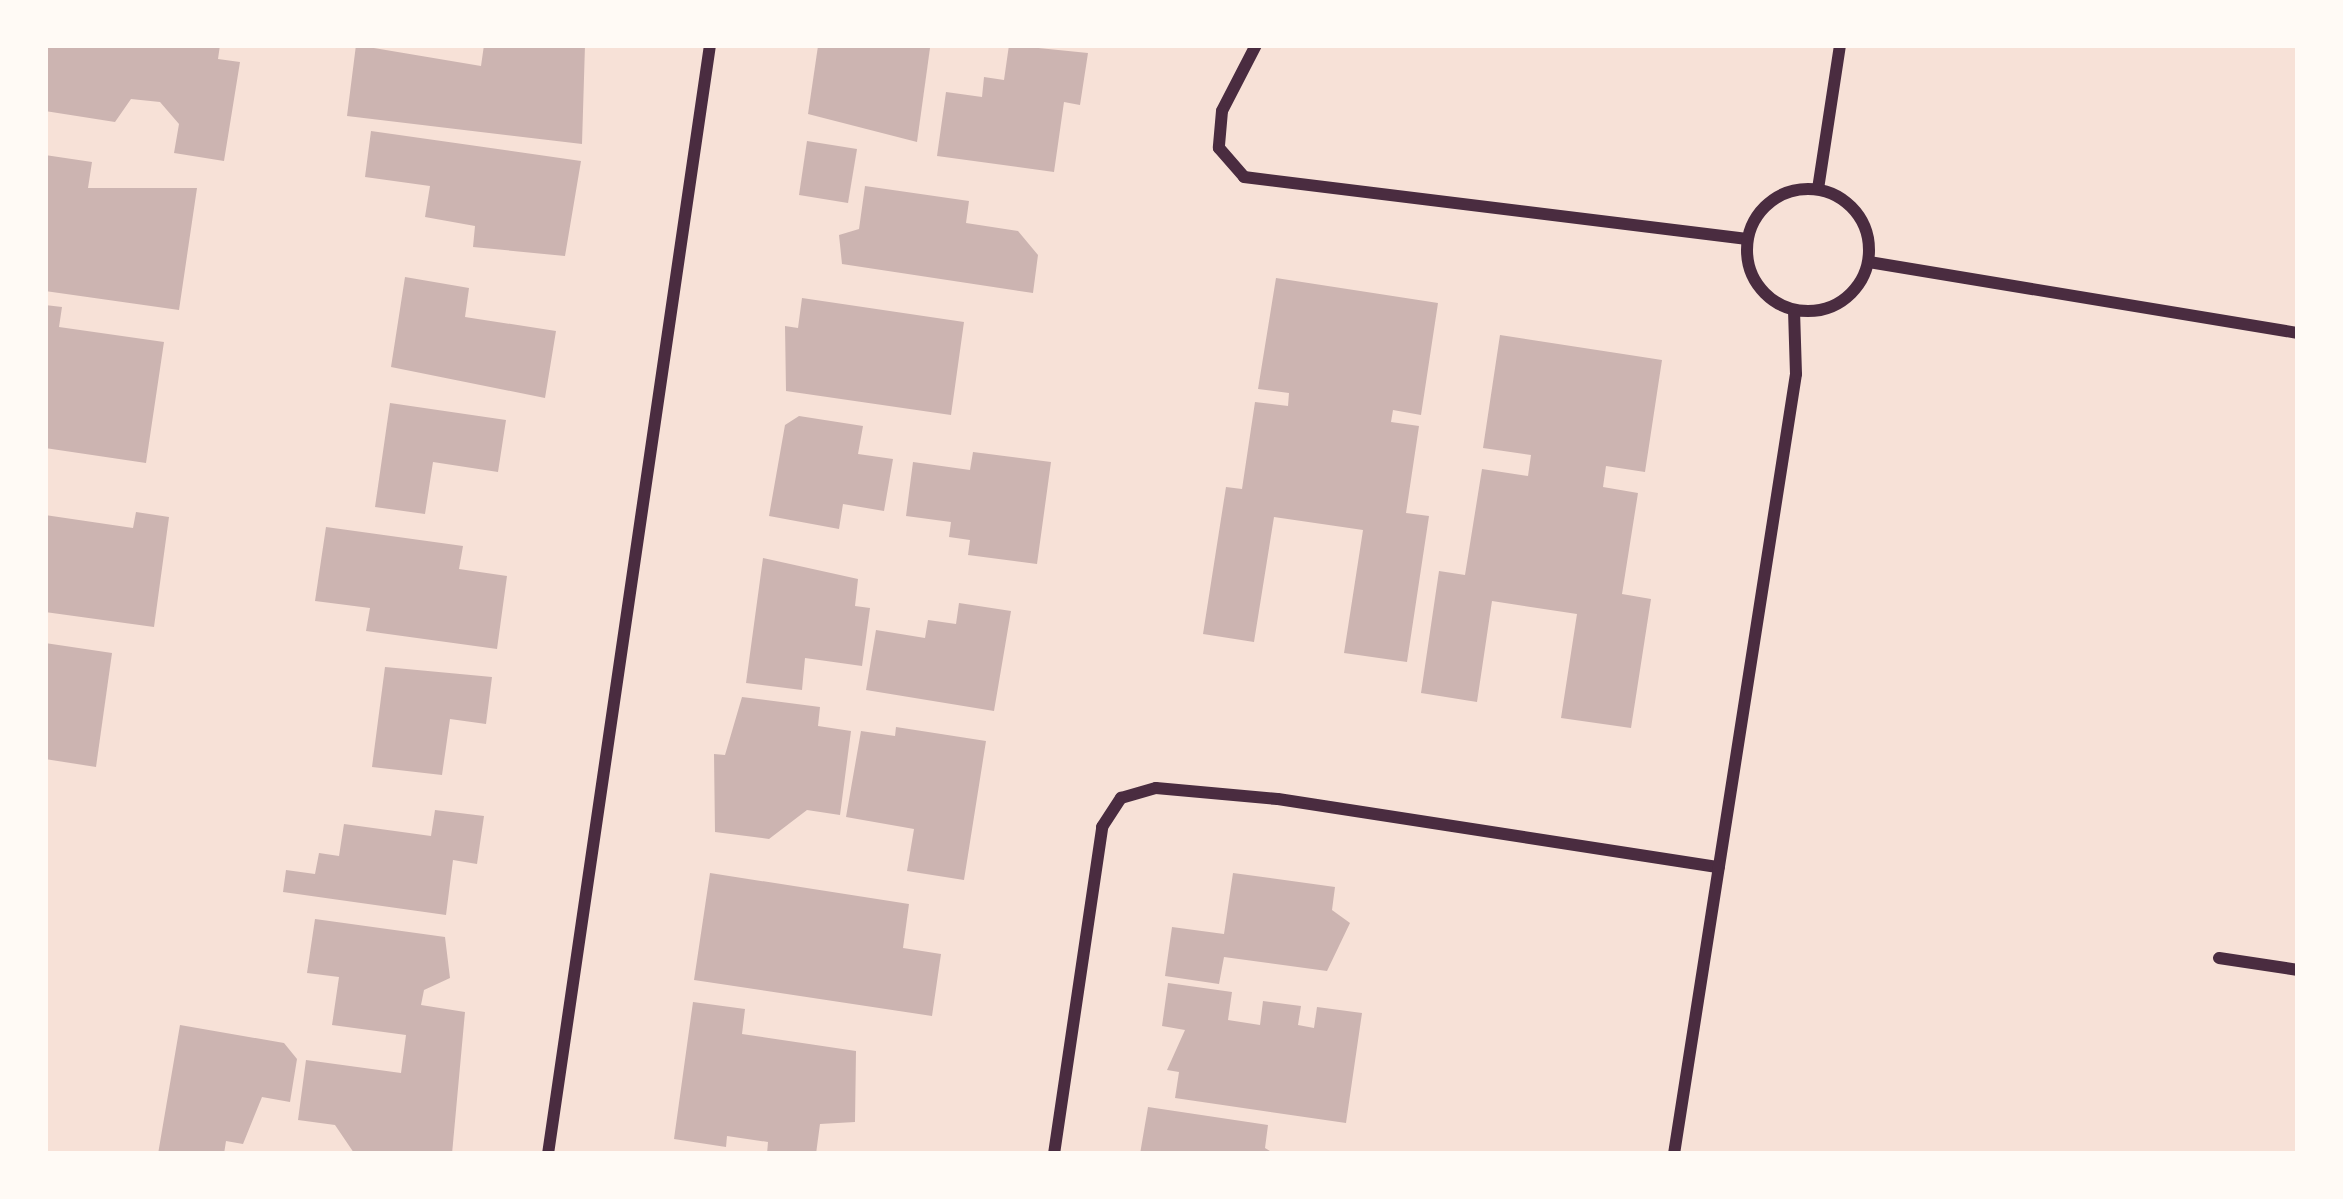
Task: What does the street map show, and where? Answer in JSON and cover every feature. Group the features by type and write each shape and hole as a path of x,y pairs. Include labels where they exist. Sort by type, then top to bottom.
{"street":[{"path":"548,1154 710,45"},
{"path":"1256,45 1222,111 1220,148 1244,177 1747,239"},
{"path":"1818,189 1840,45"},
{"path":"1818,189 1856,209 1869,262 1847,298 1794,310 1758,286 1747,239 1768,202 1818,189"},
{"path":"1869,262 2298,333"},
{"path":"1674,1154 1796,374 1794,310"},
{"path":"1054,1154 1102,827 1121,798 1156,788 1278,799 1719,867"},
{"path":"2219,958 2298,970"}],"building":[{"path":"45,45 220,45 218,59 240,62 224,161 174,153 179,124 160,102 131,99 115,122 45,111"},
{"path":"356,45 481,66 484,45 585,45 582,144 347,116"},
{"path":"1009,45 1088,53 1080,105 1064,102 1054,172 937,156 946,92 982,97 984,77 1004,80"},
{"path":"818,46 930,48 917,142 808,114"},
{"path":"371,131 581,161 565,256 473,247 475,226 425,217 430,186 365,177"},
{"path":"807,141 857,149 848,203 799,195"},
{"path":"45,155 92,162 88,188 197,188 179,310 45,291"},
{"path":"865,186 969,201 966,223 1018,231 1038,255 1033,293 842,264 839,235 859,229"},
{"path":"405,277 469,288 465,317 556,331 545,398 391,367"},
{"path":"1276,278 1438,303 1421,415 1393,410 1391,422 1419,426 1406,513 1429,516 1407,662 1344,653 1363,530 1274,517 1254,642 1203,634 1226,487 1242,489 1255,402 1288,406 1289,393 1258,389"},
{"path":"802,298 964,322 951,415 786,391 785,326 798,328"},
{"path":"45,305 62,307 59,327 164,342 146,463 45,448"},
{"path":"1500,335 1662,360 1645,472 1606,466 1603,487 1638,493 1622,594 1651,599 1631,728 1561,718 1577,614 1492,601 1477,702 1421,693 1439,571 1465,575 1482,469 1528,476 1531,455 1483,448"},
{"path":"390,403 506,420 498,472 433,462 425,514 375,507"},
{"path":"799,416 863,426 858,454 893,459 884,511 843,504 839,529 769,516 785,425"},
{"path":"973,452 1051,462 1037,564 968,555 970,540 949,537 951,522 906,516 913,462 970,470"},
{"path":"136,512 169,517 154,627 45,612 45,515 133,528"},
{"path":"326,527 463,546 459,569 507,576 497,649 366,631 370,608 315,601"},
{"path":"763,558 858,579 855,606 870,608 862,666 805,658 802,690 746,683"},
{"path":"959,603 1011,611 994,711 866,690 876,630 925,638 928,620 956,624"},
{"path":"45,643 112,653 96,767 45,759"},
{"path":"385,667 492,677 486,724 450,719 442,775 372,767"},
{"path":"742,697 820,707 818,726 851,731 840,815 807,810 769,839 715,832 714,754 725,755"},
{"path":"896,727 986,741 964,880 907,871 914,829 846,817 861,731 895,736"},
{"path":"435,810 484,816 477,864 453,860 446,915 283,892 286,870 315,874 319,853 339,856 344,824 431,836"},
{"path":"710,873 909,904 903,948 941,954 932,1016 694,980"},
{"path":"1233,873 1335,887 1332,910 1350,923 1327,971 1224,957 1219,984 1165,976 1172,927 1224,934"},
{"path":"315,919 445,937 450,978 424,990 421,1005 465,1012 452,1154 354,1153 335,1125 298,1120 306,1060 401,1073 406,1035 332,1025 339,977 307,973"},
{"path":"1168,983 1232,992 1228,1020 1260,1025 1263,1001 1301,1006 1298,1025 1314,1028 1317,1007 1362,1013 1346,1123 1175,1098 1179,1072 1167,1070 1185,1030 1162,1026"},
{"path":"693,1002 745,1009 742,1034 856,1051 855,1122 820,1124 816,1154 767,1154 768,1142 727,1136 726,1147 674,1139"},
{"path":"180,1025 284,1043 297,1059 290,1102 262,1097 243,1144 226,1141 224,1154 158,1154"},
{"path":"1148,1107 1268,1125 1265,1148 1275,1154 1140,1154"}]}
